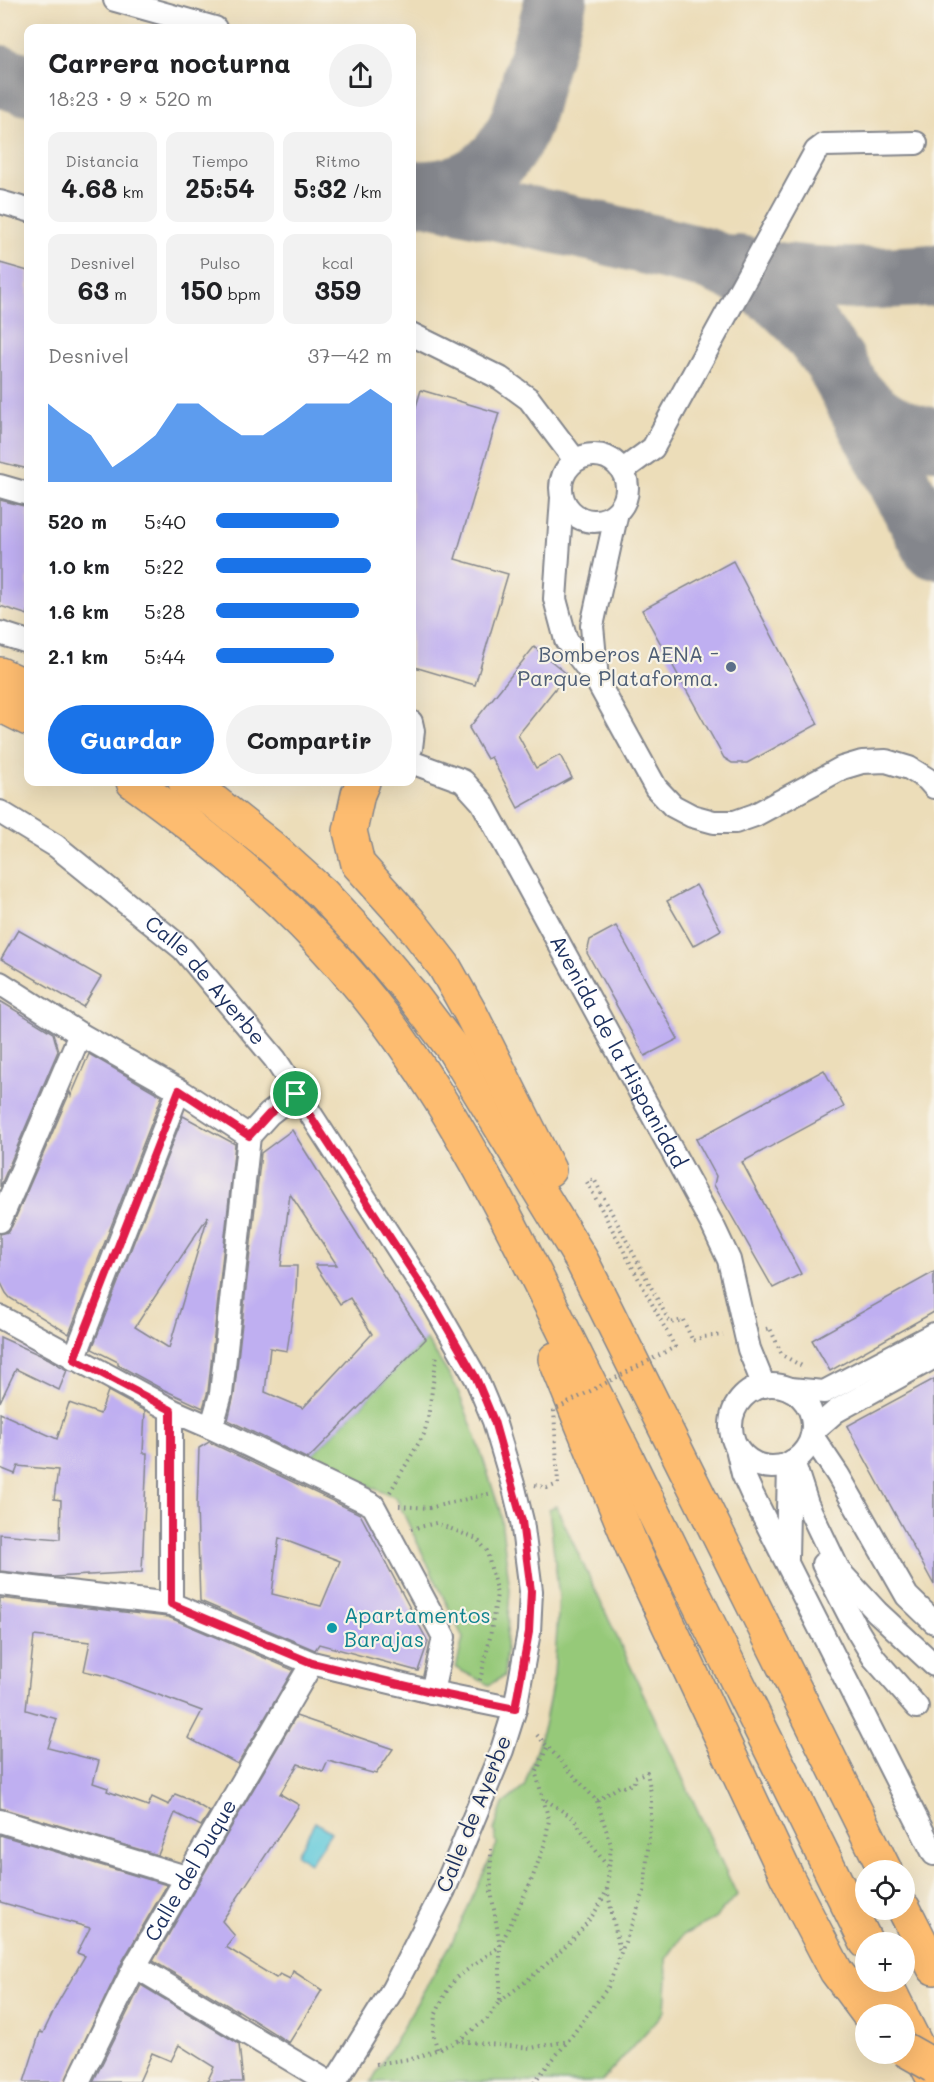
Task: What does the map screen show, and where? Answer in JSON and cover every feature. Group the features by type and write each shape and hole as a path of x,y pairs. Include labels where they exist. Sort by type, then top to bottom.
{"highway":[{"path":"0,674 24,685"},
{"path":"0,705 24,717"},
{"path":"139,786 197,828 296,916 345,969 401,1041 442,1103 485,1176 542,1287 861,1932"},
{"path":"192,786 216,802 270,846 322,893 409,991 453,1049 581,1259 880,1860"},
{"path":"362,786 358,794 350,831 358,864 409,921 444,966 471,1014 562,1198 581,1259"},
{"path":"542,1287 553,1354 633,1549 782,1866 836,1971 861,2004"},
{"path":"910,1920 934,1968"},
{"path":"915,2043 934,2081"},
{"path":"915,2055 934,2066"}],"street":[{"path":"115,0 201,24"},
{"path":"623,470 653,448 816,151 824,145 832,144 916,143"},
{"path":"0,202 24,209"},
{"path":"416,336 500,378 529,399 575,460"},
{"path":"561,498 575,516 597,521 608,518 624,503 627,481 623,470 606,456 594,454 575,460 561,478 555,599 566,640 597,681 656,788 673,806 692,816 714,822 735,822 755,815 842,768 862,762 886,761 909,768 927,779 934,787"},
{"path":"0,486 24,493"},
{"path":"597,681 592,626 617,512"},
{"path":"0,633 24,641"},
{"name":"Avenida de la Hispanidad","path":"416,764 463,781 482,802 713,1226 729,1260 749,1349 764,1386"},
{"name":"Calle de Ayerbe","path":"0,812 56,846 183,949 275,1059 433,1303 476,1378 494,1421 514,1488 522,1521 531,1591 529,1632 515,1709 502,1750 444,1890 393,1989 335,2082"},
{"path":"0,983 80,1034 179,1090 249,1136"},
{"path":"0,1221 80,1034"},
{"path":"74,1359 179,1090"},
{"path":"210,1427 221,1394 249,1136 269,1114 296,1094"},
{"path":"0,1317 171,1410 382,1504 444,1637 432,1692"},
{"path":"934,1334 824,1392 790,1389 777,1385 764,1386 750,1392 738,1403 732,1418 732,1434 743,1474 752,1494 934,1854"},
{"path":"737,1448 747,1459 760,1465 774,1467 791,1462 804,1451 812,1434 836,1411 934,1357"},
{"path":"790,1389 801,1396 808,1406 812,1418 812,1434 907,1596 934,1622"},
{"path":"171,1410 171,1604"},
{"path":"787,1561 796,1508 791,1462"},
{"path":"752,1494 796,1508 839,1570 877,1612 934,1665"},
{"path":"796,1508 857,1630 874,1658 917,1707"},
{"path":"0,1584 171,1604 312,1663 515,1709"},
{"name":"Calle del Duque","path":"78,2082 135,1966 312,1663"},
{"path":"0,1821 186,1877"},
{"path":"135,1966 328,2082"}],"path":[{"path":"547,1488 558,1484 554,1410 675,1347 587,1182 594,1179 670,1323 683,1320"},
{"path":"453,1340 437,1354 424,1434 382,1504 429,1508 514,1488"},
{"path":"403,1533 415,1527 436,1523 477,1539 487,1551 497,1594 480,1682"},
{"path":"537,1735 597,1801 610,1845 607,1888 621,1953"},
{"path":"436,2049 433,2032 435,2016 445,1994 456,1978 500,1946 532,1879 545,1843 549,1820 536,1774 547,1746"},
{"path":"534,2082 608,1987 644,1892 651,1816 651,1793 647,1772 635,1777 634,1783 625,1787 620,1786 597,1801"},
{"path":"543,1798 573,1818 609,1869"},
{"path":"490,1849 491,1891 500,1946 500,2001"},
{"path":"376,2064 416,2058 458,2041 487,2019 500,2001 568,1945 592,1915 607,1888"},
{"path":"458,2041 531,2048 568,2041"}],"green space":[{"path":"426,1339 456,1386 476,1437 500,1511 510,1590 504,1676 489,1685 456,1668 463,1638 396,1498 308,1459"},
{"path":"556,1506 737,1895 713,1920 683,1935 666,1959 665,2011 601,2082 371,2082 452,1942 497,1844 494,1830 503,1804 524,1787 544,1726 554,1675 559,1598 549,1509"}],"water":[{"path":"315,1822 331,1832 310,1863 297,1854"}],"building":[{"path":"0,263 24,270 24,468 0,462"},
{"path":"421,390 499,413 455,559 508,574 475,685 416,667 416,406"},
{"path":"0,500 24,506 24,614 0,606"},
{"name":"Bomberos AENA - Parque Plataforma.","path":"733,561 818,724 747,763 732,763 724,758 642,610"},
{"path":"534,647 567,674 518,735 536,768 560,755 572,778 518,808 491,757 487,759 469,728"},
{"path":"696,885 721,930 693,946 667,901"},
{"path":"616,926 678,1039 645,1056 587,953 590,940"},
{"path":"18,930 101,977 83,1007 1,959"},
{"path":"0,1001 53,1033 58,1051 0,1187"},
{"path":"89,1054 162,1096 69,1334 10,1298 6,1293 0,1281 0,1234 8,1232 12,1226 70,1092 71,1096"},
{"path":"824,1070 844,1107 742,1162 801,1274 773,1288 714,1185 716,1176 696,1139"},
{"path":"183,1116 235,1144 208,1391 203,1408 160,1388 92,1349","holes":["208,1216 169,1348 135,1327"]},
{"path":"292,1130 426,1339 308,1459 228,1420 234,1395 261,1153","holes":["290,1194 337,1265 315,1265 340,1304 350,1298 372,1334 303,1408 265,1392 270,1348 287,1351 296,1291 297,1266 281,1266"]},
{"path":"934,1272 934,1312 830,1371 812,1340"},
{"path":"0,1337 49,1359 67,1370 59,1390 16,1369 0,1402"},
{"path":"934,1379 934,1585 847,1426"},
{"path":"108,1391 145,1411 143,1453 147,1453 142,1572 54,1577 0,1571 0,1534 60,1539 61,1500 54,1499 58,1470 18,1466 15,1474 0,1468 0,1413 57,1439 69,1403 100,1414"},
{"path":"209,1442 360,1514 428,1642 418,1671 319,1644 315,1650 200,1601 197,1506 199,1448","holes":["279,1538 340,1561 321,1606 272,1594"]},
{"path":"0,1598 168,1617 293,1670 238,1764 188,1738 202,1711 107,1676 84,1671 90,1642 34,1636 26,1710 57,1719 48,1748 99,1761 93,1783 108,1788 107,1791 148,1806 152,1797 169,1805 175,1794 190,1800 210,1812 201,1826 175,1813 158,1855 0,1808"},
{"path":"296,1716 393,1749 376,1774 328,1761 323,1772 298,1764 280,1794 299,1805 222,1921 235,1936 226,1947 276,1978 280,1974 290,1979 293,1971 322,1990 289,2043 153,1961"},
{"path":"0,1835 167,1885 123,1960 65,2082 24,2082 40,2032 43,2033 85,1956 77,1953 90,1928 0,1902"},
{"path":"141,1985 239,2044 243,2082 207,2082 214,2067 179,2045 171,2061 152,2053 139,2082 93,2082"}],"taxiway":[{"path":"416,191 433,191 463,183 490,167 501,156 523,116 556,0"},
{"path":"0,76 24,84"},
{"path":"416,192 704,258 732,269 764,287 780,298 803,320 835,362 934,548"},
{"path":"738,266 811,277 885,278 934,275"},
{"path":"854,395 880,419 911,434 934,439"}],"place":[{"name":"Bomberos AENA - Parque Plataforma.","path":"731,667"},
{"name":"Apartamentos Barajas","path":"332,1628"}],"route":[{"path":"179,1090 249,1136 269,1114 296,1094 433,1303 476,1378 494,1421 522,1521 531,1591 529,1632 515,1709 312,1663 171,1604 171,1410 74,1359 179,1090"}]}
